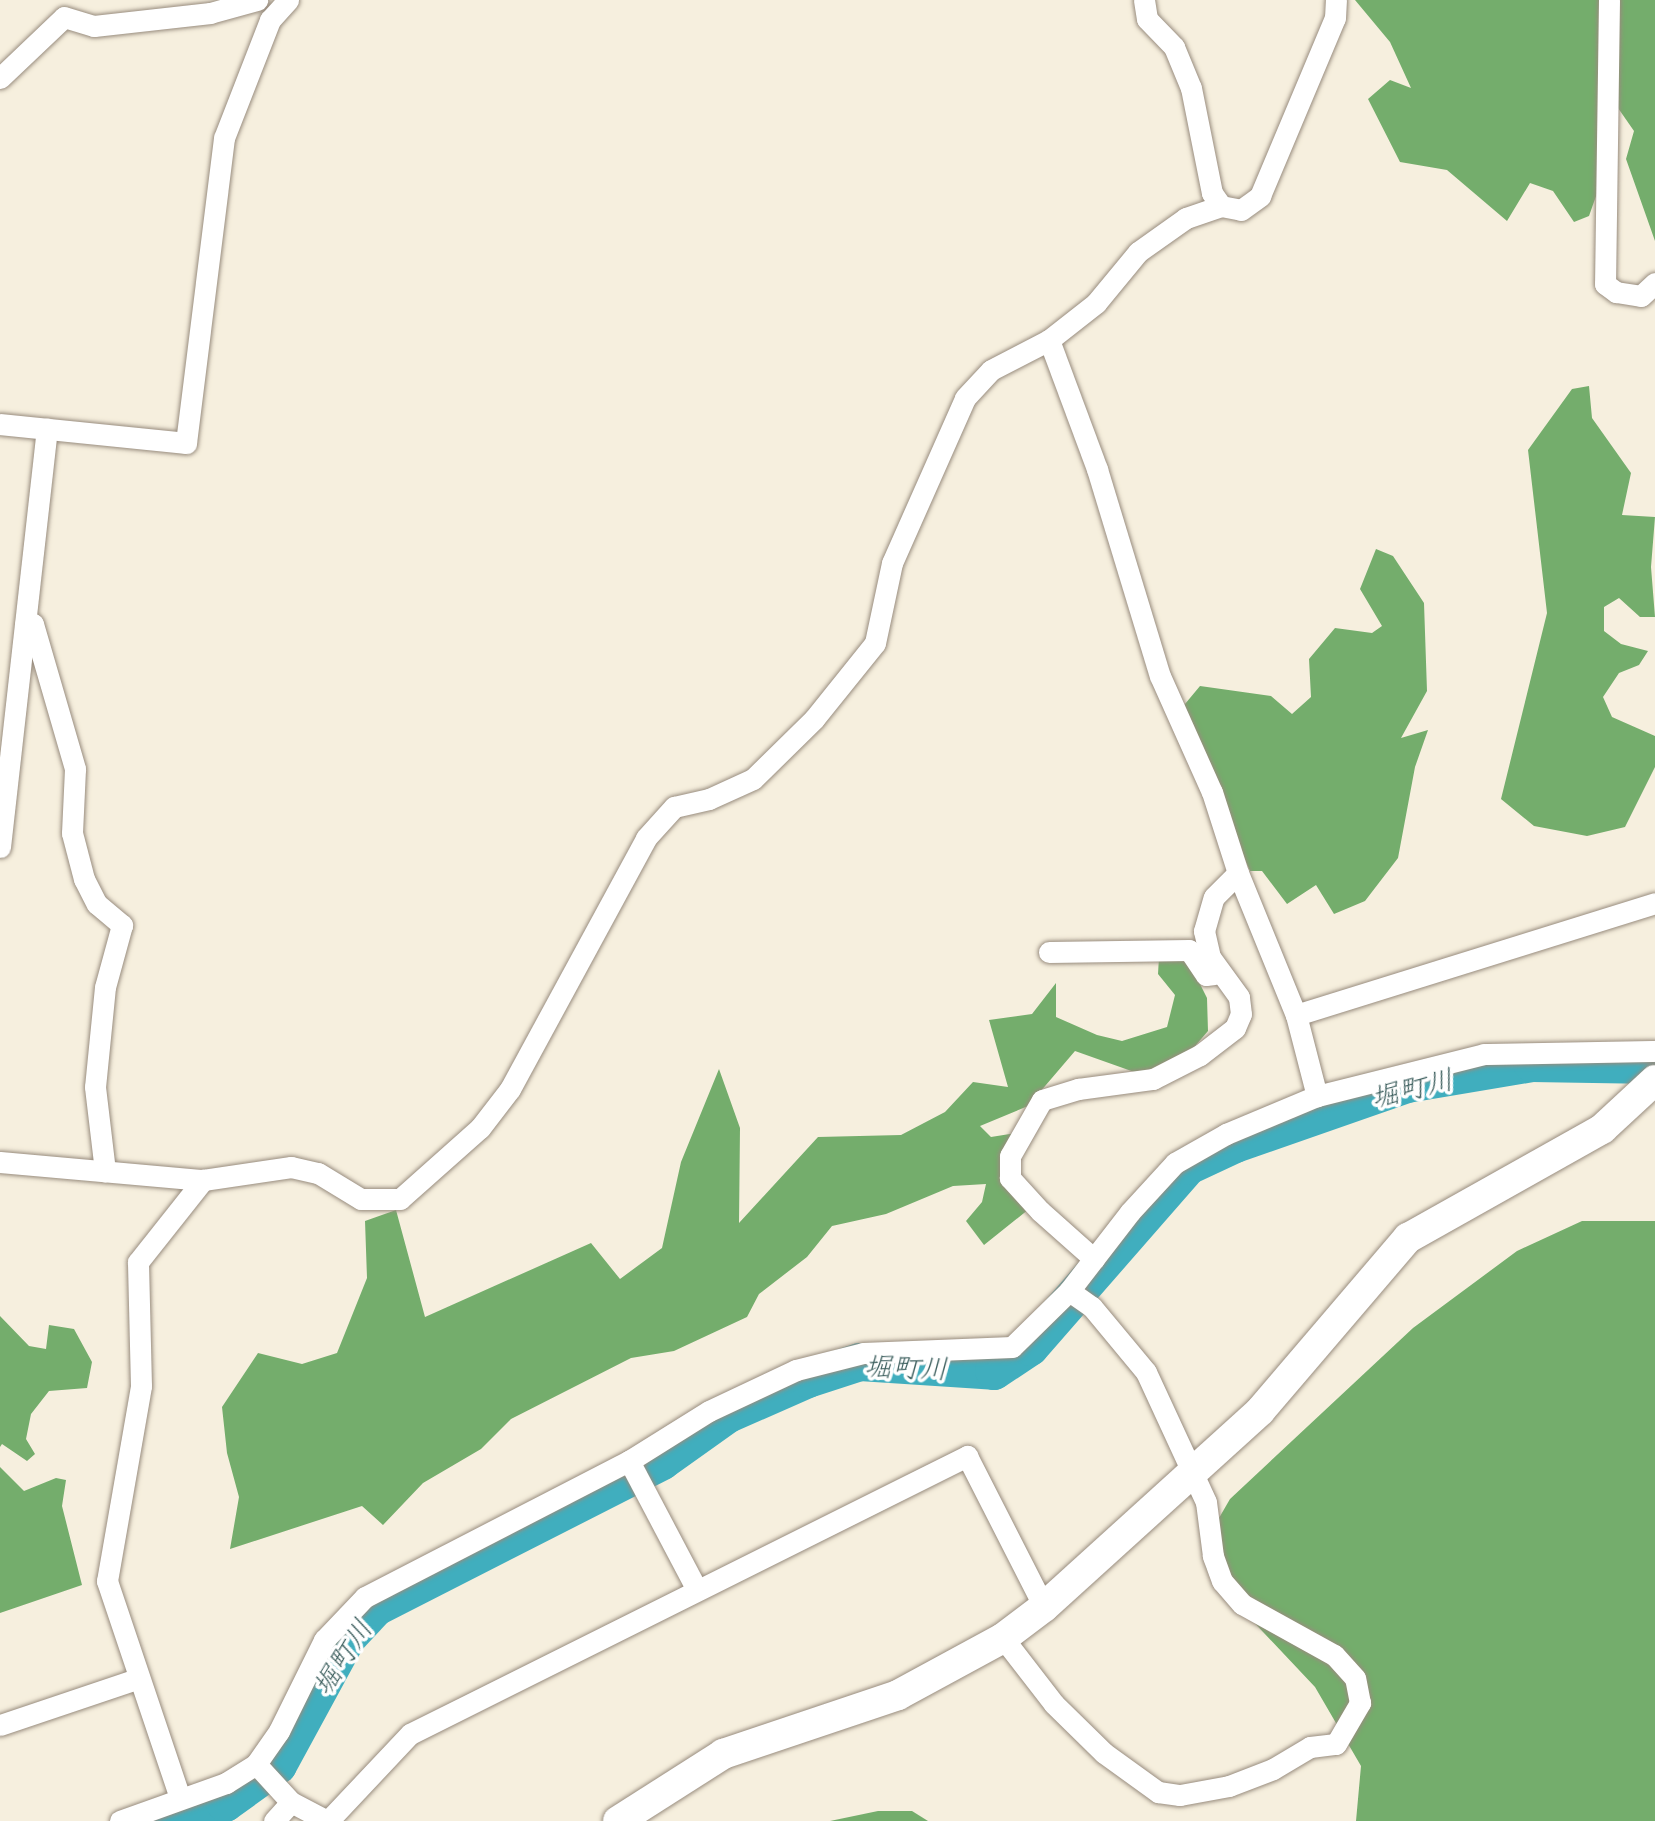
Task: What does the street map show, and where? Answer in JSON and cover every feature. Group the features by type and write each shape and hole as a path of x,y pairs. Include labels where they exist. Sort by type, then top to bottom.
{"street":[{"path":"0,78 68,8 94,26 210,13 257,0"},
{"path":"0,424 186,443 224,138 270,20 288,0"},
{"path":"1144,0 1147,19 1174,47 1191,88 1212,193 1221,206"},
{"path":"0,1162 203,1180 291,1167 318,1173 361,1199 400,1199 480,1128 510,1088 646,838 674,807 709,799 753,779 814,719 876,643 892,563 965,398 990,370 1049,340 1096,303 1138,251 1186,218 1221,206 1241,210 1260,196 1335,18 1336,0"},
{"path":"1609,0 1605,284 1616,292 1641,296 1655,283"},
{"path":"1049,340 1097,469 1160,676 1212,792 1238,873 1296,1016 1317,1096"},
{"path":"0,847 47,429"},
{"path":"25,624 33,624 75,769 72,833 84,879 97,904 122,925 105,987 96,1087 105,1171"},
{"path":"1094,1259 1040,1212 1010,1178 1010,1156 1042,1100 1078,1088 1153,1079 1200,1055 1235,1028 1241,1014 1239,997 1210,957 1204,931 1214,897 1238,873"},
{"path":"1296,1016 1655,903"},
{"path":"1049,952 1189,950 1206,975 1223,974"},
{"path":"120,1821 226,1783 256,1764 279,1731 324,1640 365,1597 629,1461 709,1411 796,1370 863,1353 1012,1348 1069,1291 1175,1163 1226,1133 1317,1096 1484,1054 1655,1051"},
{"path":"618,1821 723,1754 898,1695 1003,1638 1044,1606 1261,1411 1408,1238 1602,1129 1655,1080"},
{"path":"180,1798 137,1679 107,1581 141,1386 138,1262 203,1180"},
{"path":"1003,1638 1054,1704 1104,1753 1158,1792 1180,1795 1229,1786 1273,1769 1310,1747 1336,1744 1360,1703 1355,1678 1334,1655 1242,1604 1222,1581 1213,1556 1206,1502 1146,1372 1092,1307 1069,1291"},
{"path":"256,1764 287,1797 327,1821 410,1734 967,1456 1044,1606"},
{"path":"629,1461 697,1590"},
{"path":"0,1725 137,1679"},
{"path":"274,1821 287,1797"}],"green space":[{"path":"1355,0 1600,0 1600,185 1589,216 1574,222 1553,191 1530,183 1507,221 1447,170 1400,162 1368,99 1390,80 1411,88 1390,42"},
{"path":"1617,0 1655,0 1655,241 1626,159 1634,131 1618,108"},
{"path":"1589,386 1592,418 1631,473 1622,515 1655,517 1651,567 1655,617 1640,617 1619,598 1604,607 1604,631 1621,644 1648,651 1639,665 1619,673 1603,697 1612,717 1655,736 1655,767 1625,827 1587,836 1534,826 1501,799 1547,613 1528,450 1572,389"},
{"path":"1376,549 1393,556 1424,603 1427,691 1401,738 1428,730 1415,767 1398,858 1365,901 1334,914 1316,885 1287,904 1262,871 1250,871 1180,710 1200,686 1271,696 1292,714 1311,697 1309,659 1335,628 1372,633 1382,626 1360,589"},
{"path":"1159,957 1189,962 1207,998 1208,1031 1190,1052 1163,1068 1137,1073 1075,1051 1028,1106 980,1126 991,1137 1016,1133 1003,1156 1000,1179 1029,1209 984,1245 966,1221 982,1202 986,1184 953,1186 886,1214 832,1226 807,1257 759,1294 747,1317 674,1351 631,1358 511,1419 481,1449 423,1483 383,1525 362,1506 230,1549 239,1497 227,1453 222,1407 258,1353 302,1364 337,1353 367,1278 365,1221 396,1210 425,1317 591,1243 620,1279 662,1248 681,1162 719,1069 740,1128 739,1223 818,1137 901,1135 945,1112 973,1082 1008,1087 989,1020 1032,1014 1056,983 1056,1017 1097,1035 1122,1041 1167,1027 1175,995 1158,974"},
{"path":"1582,1221 1655,1221 1655,1821 1356,1821 1361,1766 1315,1687 1206,1568 1204,1544 1230,1499 1413,1328 1517,1251"},
{"path":"0,1316 29,1346 46,1349 49,1325 74,1329 92,1362 87,1388 49,1391 31,1414 26,1439 35,1454 27,1461 2,1444 0,1447"},
{"path":"0,1467 24,1491 56,1478 66,1480 62,1506 82,1585 0,1613"},
{"path":"878,1811 912,1811 928,1821 830,1821"}],"waterway":[{"name":"堀町川","path":"173,1821 225,1803 278,1765 347,1638 376,1607 662,1461 728,1414 808,1379 860,1362 994,1371 1030,1347 1188,1166 1235,1144 1407,1084 1532,1063 1655,1065"}]}
